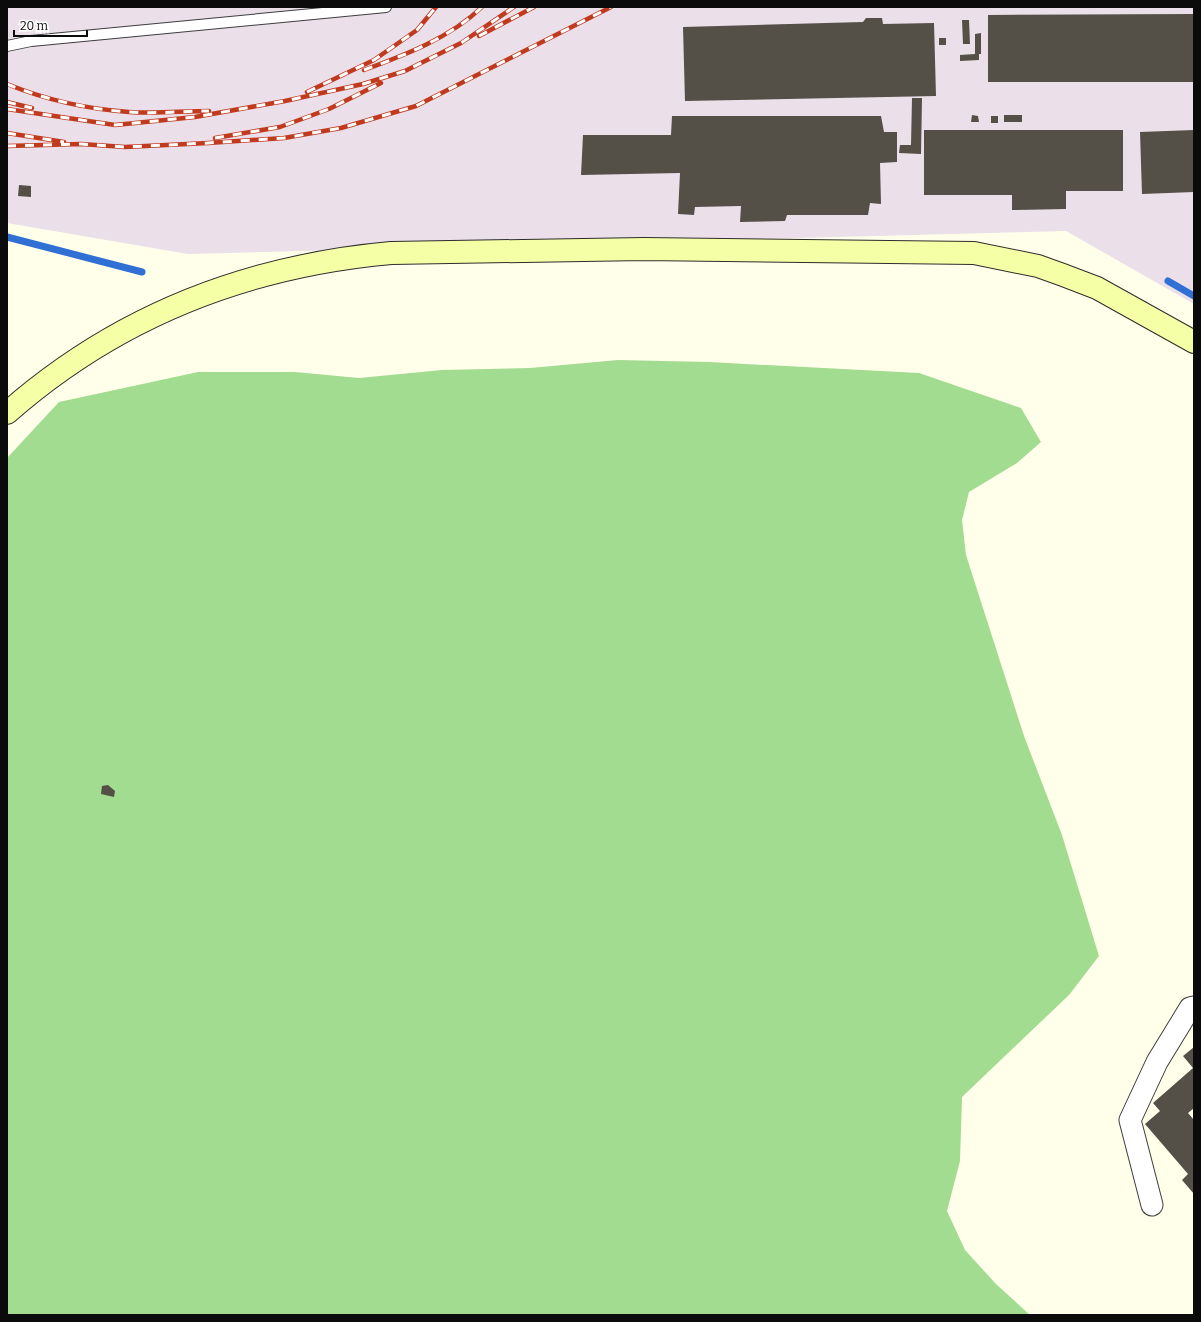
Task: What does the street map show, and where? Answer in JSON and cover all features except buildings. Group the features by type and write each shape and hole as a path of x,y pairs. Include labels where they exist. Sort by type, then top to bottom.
{"street":[{"path":"7,413 36,387 98,345 178,304 238,281 352,256 391,253 651,249 974,253 1038,266 1097,288 1194,342"},
{"path":"1152,1205 1130,1120 1157,1062 1190,1008 1194,1007"}],"lane":[{"path":"7,46 32,41 386,7"}],"shaded area":[{"path":"7,7 1194,7 1194,304 1066,231 188,254 7,223"}],"green space":[{"path":"618,360 709,362 919,373 1021,408 1041,442 1017,463 969,492 962,520 966,555 1024,736 1062,835 1099,956 1069,995 962,1097 960,1161 947,1211 965,1250 996,1284 1030,1315 7,1315 7,458 59,402 198,372 295,372 359,378 442,370 530,368"}],"waterway":[{"path":"7,237 142,272"},
{"path":"1168,281 1194,296"}],"railway":[{"path":"307,92 374,60 417,30 436,7"},
{"path":"364,70 411,52 441,37 456,28 482,7"},
{"path":"7,109 115,125 195,117 285,101 363,84 405,71 461,43 514,7"},
{"path":"479,36 534,7"},
{"path":"7,146 81,144 125,147 208,143 284,138 341,128 416,106 611,7"},
{"path":"215,138 280,127 329,109 381,83"},
{"path":"7,84 37,95 98,109 139,113 209,111"},
{"path":"7,102 32,108"},
{"path":"7,133 64,142"}]}
